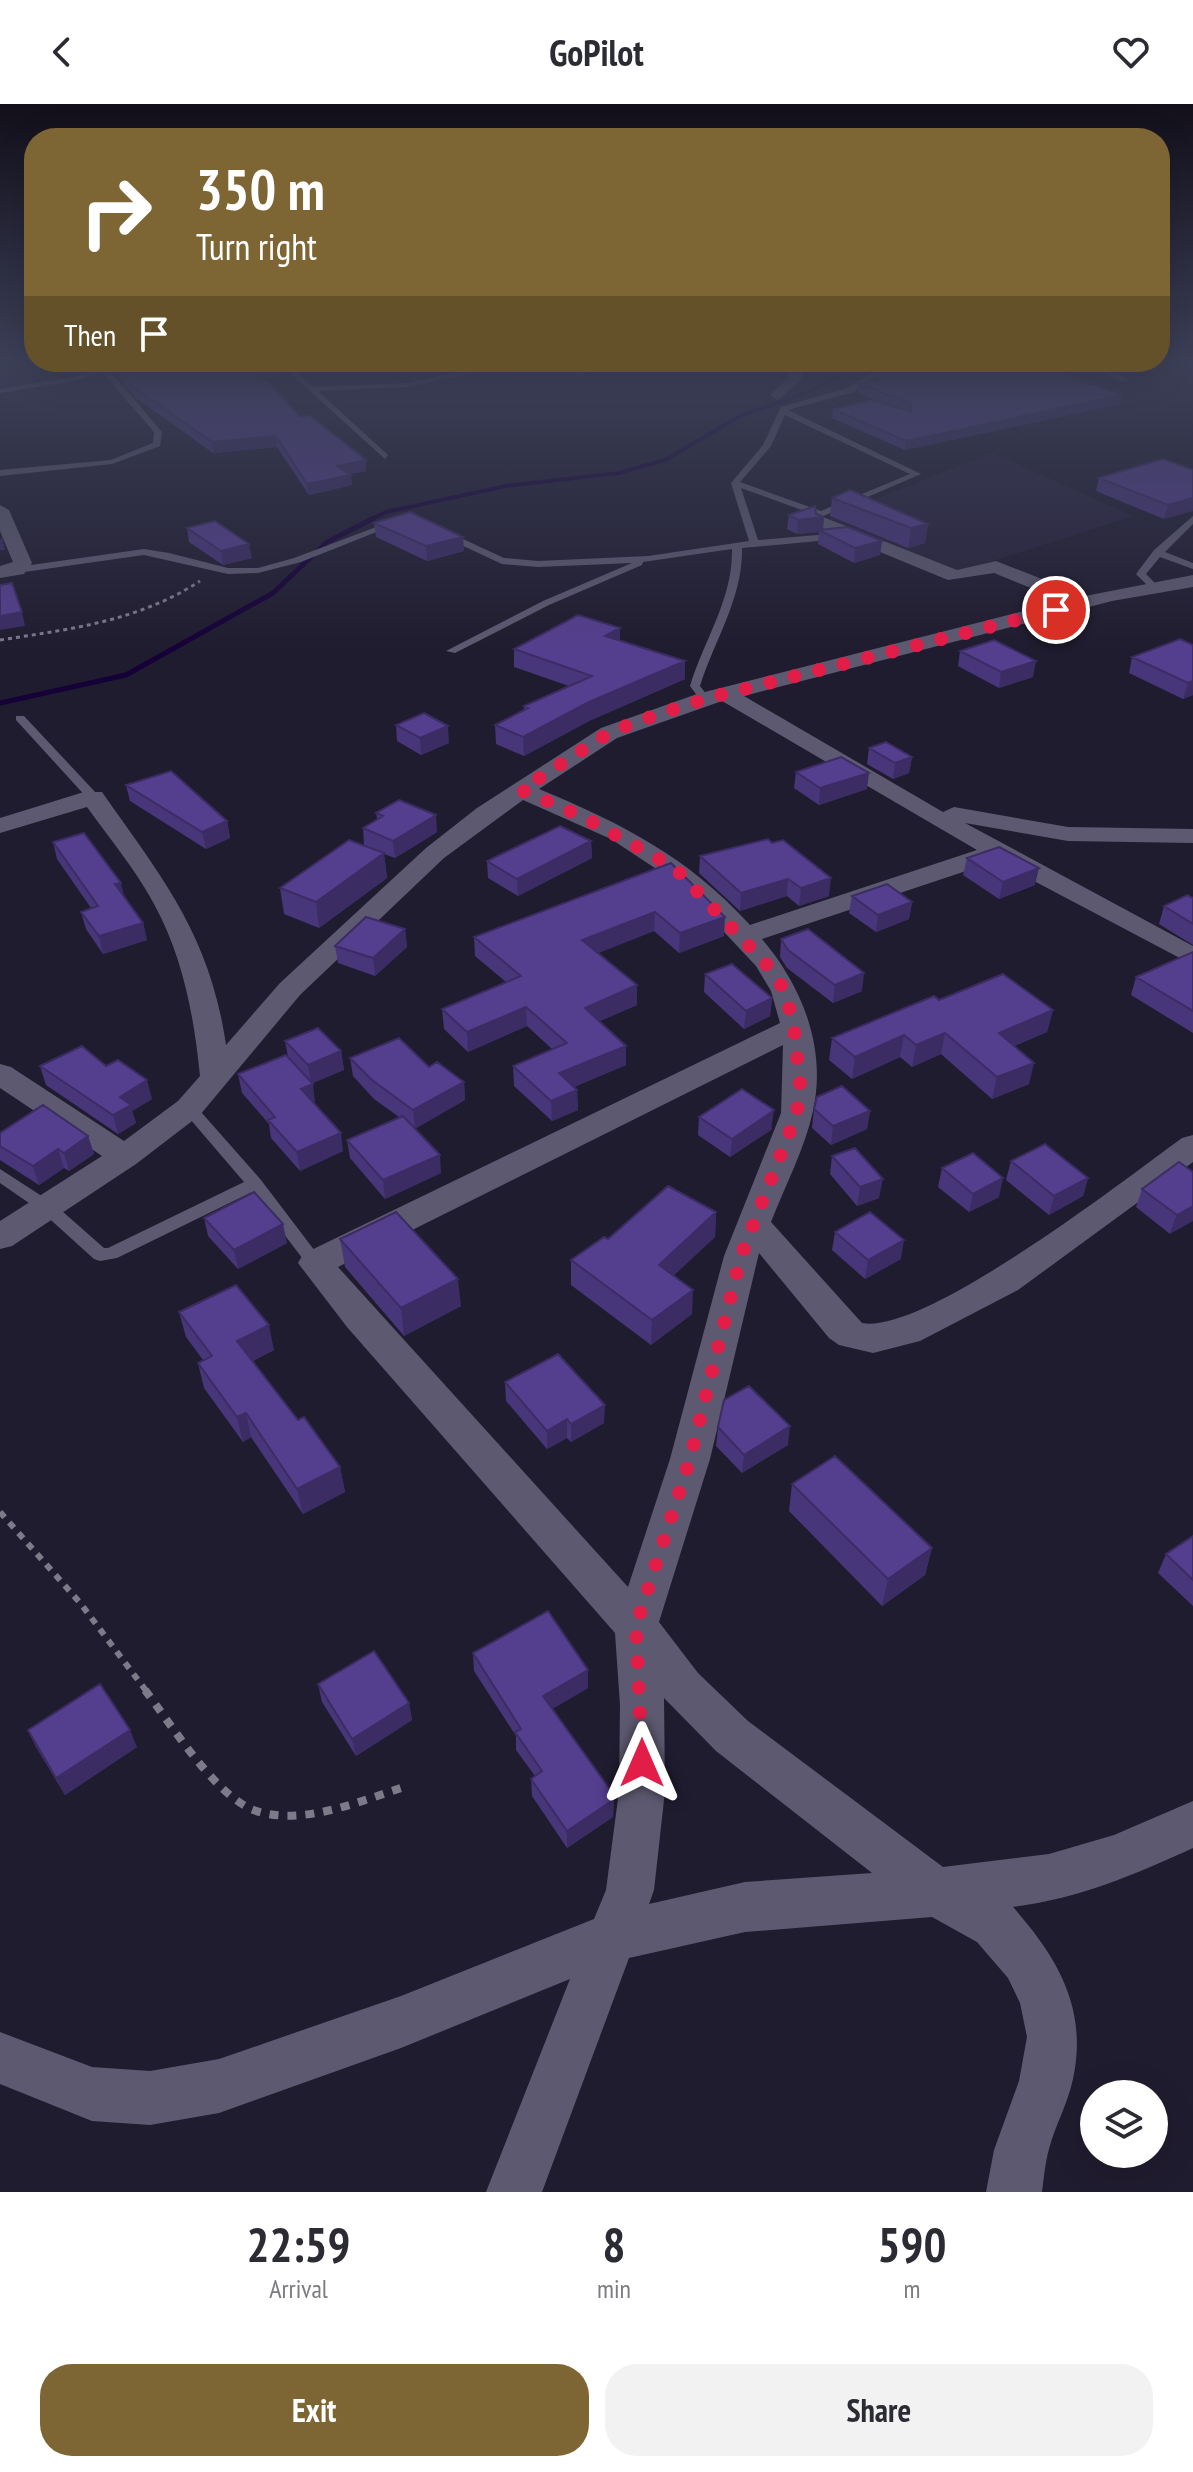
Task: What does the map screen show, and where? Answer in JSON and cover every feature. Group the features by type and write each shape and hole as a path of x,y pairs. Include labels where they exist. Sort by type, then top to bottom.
{"street":[{"path":"0,510 23,563 8,571"},
{"path":"822,518 853,535 955,576 996,567 1085,603"},
{"path":"0,1237 125,1156 189,1108 290,989 435,853 521,790 609,733 715,696 1153,586 1193,581"},
{"path":"715,696 1193,957"},
{"path":"514,2192 615,1936 630,1890 642,1791 642,1705 636,1626 690,1459 741,1256 797,1113 800,1083 794,1028 785,991 743,936 702,893 664,861 583,817 521,790"},
{"path":"0,826 93,797 174,917 194,965 207,1016 215,1079"},
{"path":"915,806 999,824 1068,834 1193,836"},
{"path":"743,936 1000,851"},
{"path":"794,1028 315,1263 360,1318 636,1626 682,1687 732,1736 936,1892 995,1924 1026,1960 1045,1998 1053,2037 1049,2066 1021,2150 1014,2192"},
{"path":"0,1074 125,1156"},
{"path":"754,1224 842,1328 852,1335 873,1339 907,1331 1006,1281 1193,1146"},
{"path":"0,2058 92,2094 150,2098 219,2086 401,2022 615,1936 745,1907 936,1892 1049,1878 1117,1858 1193,1824"}],"lane":[{"path":"0,473 112,462 126,456"},
{"path":"735,483 758,456"},
{"path":"735,483 822,518 916,471 886,456"},
{"path":"735,483 754,543"},
{"path":"1153,586 1141,574 1157,552 1183,533 1193,519"},
{"path":"8,571 144,552 164,554 212,569 251,572 350,542 405,521"},
{"path":"438,530 489,556 513,563 648,559 754,543 853,535"},
{"path":"715,696 695,686 731,593 739,558 737,547"},
{"path":"1157,552 1193,566"},
{"path":"451,651 557,598 648,559"},
{"path":"20,718 93,797"},
{"path":"189,1108 255,1184 315,1263"},
{"path":"0,1175 48,1208 100,1255 255,1184"}],"path":[{"path":"0,640 110,622 144,612 198,583 212,569"},
{"path":"0,1512 92,1618 203,1763 250,1809 285,1813 331,1810 401,1788"}],"shaded area":[{"path":"983,456 1000,456 1133,516 956,573 827,518"}],"building":[{"path":"289,456 361,456 366,460 337,466 351,475 307,484"},
{"path":"1163,459 1193,470 1193,498 1168,505 1099,478"},
{"path":"850,490 928,524 911,528 832,498"},
{"path":"815,506 816,514 824,517 798,520 789,515"},
{"path":"410,512 463,537 426,546 374,523"},
{"path":"215,521 249,544 221,551 187,528"},
{"path":"848,527 882,541 855,548 819,530"},
{"path":"12,583 22,612 0,616 0,585"},
{"path":"578,615 620,628 605,636 685,661 589,702 523,737 495,725 528,708 524,706 592,676 514,649"},
{"path":"1180,639 1193,645 1193,681 1188,683 1132,657"},
{"path":"994,640 1036,661 1001,672 960,651"},
{"path":"424,713 448,726 420,738 396,725"},
{"path":"886,742 912,757 895,763 869,748"},
{"path":"841,757 869,773 820,788 796,772"},
{"path":"171,771 227,821 202,832 126,785"},
{"path":"399,800 436,815 393,841 363,828 383,816 376,813"},
{"path":"560,826 591,841 517,879 487,861"},
{"path":"84,833 121,883 115,884 143,923 99,936 81,912 98,906 53,842"},
{"path":"768,839 772,843 783,840 831,878 801,888 788,879 741,893 700,856"},
{"path":"349,840 384,853 316,902 280,888"},
{"path":"999,847 1039,868 1003,882 967,858"},
{"path":"671,863 725,917 680,933 655,912 582,940 637,985 585,1008 626,1046 559,1073 577,1090 551,1101 513,1066 567,1043 526,1007 467,1032 442,1009 521,976 474,937"},
{"path":"887,884 912,902 878,915 852,896"},
{"path":"1187,895 1193,898 1193,924 1164,906"},
{"path":"366,917 405,929 373,958 335,946"},
{"path":"808,929 864,973 835,985 788,950 781,939"},
{"path":"1193,952 1193,1011 1136,977"},
{"path":"732,964 772,998 746,1011 705,974"},
{"path":"1003,974 1053,1010 999,1033 1034,1063 997,1077 945,1033 916,1045 904,1035 855,1057 832,1038 934,996 939,1000"},
{"path":"318,1028 341,1051 308,1065 285,1041"},
{"path":"399,1038 429,1067 437,1062 464,1082 413,1110 372,1080 350,1058"},
{"path":"82,1046 106,1066 118,1060 147,1080 120,1097 131,1105 113,1115 40,1066"},
{"path":"286,1055 313,1084 301,1089 341,1133 297,1152 268,1120 275,1117 238,1074"},
{"path":"842,1086 870,1111 833,1126 814,1109 817,1097"},
{"path":"742,1089 774,1110 732,1139 699,1117"},
{"path":"43,1105 88,1136 64,1153 58,1149 33,1166 0,1146 0,1133"},
{"path":"403,1116 440,1155 383,1180 347,1140"},
{"path":"1045,1144 1088,1178 1054,1196 1011,1161"},
{"path":"855,1148 883,1179 860,1187 832,1156"},
{"path":"973,1153 1003,1178 973,1194 942,1168"},
{"path":"1179,1162 1193,1172 1193,1206 1177,1215 1142,1189"},
{"path":"668,1186 716,1212 659,1265 693,1290 652,1320 571,1260 604,1237 608,1239"},
{"path":"254,1192 283,1224 234,1250 204,1218"},
{"path":"396,1212 458,1279 401,1308 340,1239"},
{"path":"870,1212 904,1240 868,1260 835,1232"},
{"path":"236,1285 269,1325 237,1341 298,1420 304,1417 340,1467 297,1489 246,1413 237,1417 198,1363 212,1356 179,1312"},
{"path":"558,1354 605,1405 571,1424 567,1419 547,1431 505,1382"},
{"path":"749,1386 790,1426 744,1455 718,1427 724,1400"},
{"path":"835,1456 932,1548 888,1579 792,1484"},
{"path":"1193,1536 1193,1580 1166,1554"},
{"path":"548,1611 588,1670 543,1696 614,1795 613,1800 567,1831 531,1779 542,1771 515,1732 521,1729 473,1653"},
{"path":"374,1651 409,1703 352,1739 318,1684"},
{"path":"100,1684 130,1730 56,1778 28,1730"}],"waterway":[{"path":"374,518 386,512 506,486 619,473 671,456"},
{"path":"0,703 126,675 273,593 327,542 374,518"},
{"path":"370,520 374,518"}],"route":[{"path":"642,1763 642,1705 636,1626 690,1459 741,1256 797,1113 800,1083 794,1028 785,991 769,967 675,868 583,817 521,790 609,733 639,721 705,699 1056,610"}]}
